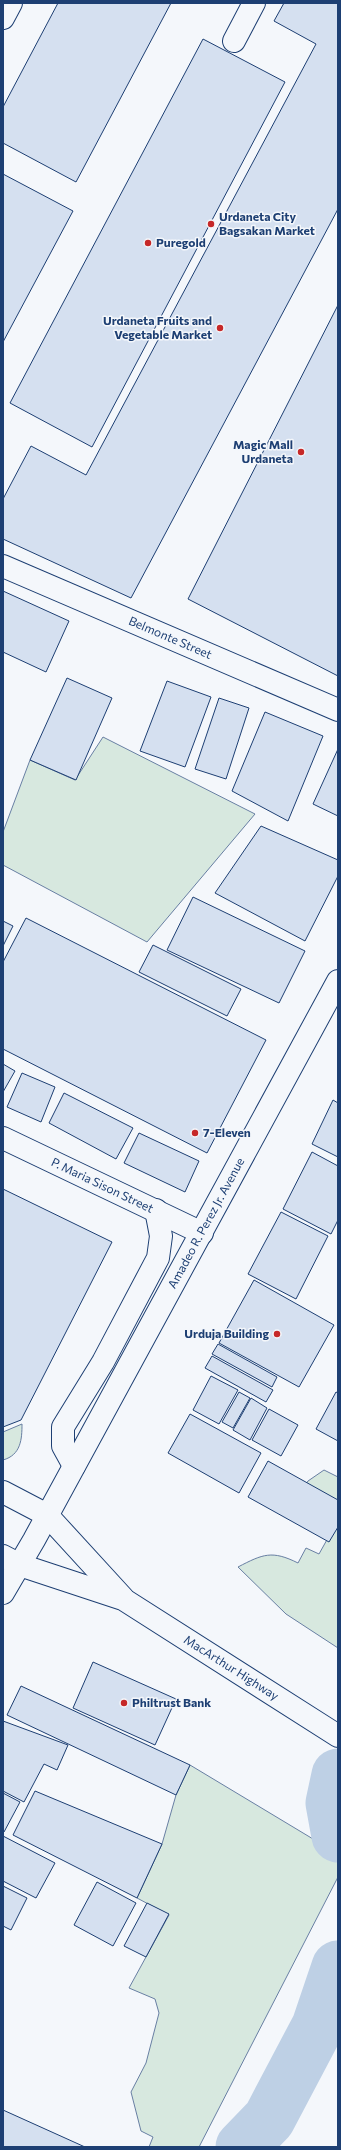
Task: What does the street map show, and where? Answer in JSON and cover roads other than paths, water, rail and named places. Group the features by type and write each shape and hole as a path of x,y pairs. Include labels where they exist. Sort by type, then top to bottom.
{"main road":[{"path":"3,18 11,3"},
{"path":"234,41 254,3"},
{"name":"Belmonte Street","path":"3,566 338,710"},
{"name":"Amadeo R. Perez Jr. Avenue","path":"3,1593 12,1560 47,1515 338,981"},
{"name":"P. Maria Sison Street","path":"3,1138 202,1233"},
{"path":"74,1466 63,1446 63,1428 103,1362 158,1258 161,1236 156,1210"},
{"name":"MacArthur Highway","path":"3,1492 47,1515 124,1599"},
{"name":"MacArthur Highway","path":"12,1560 124,1599 338,1736"}],"waterway":[{"path":"338,1775 332,1803 338,1836"},
{"path":"242,2147 269,2119 318,2026 338,1967"}],"place":[{"name":"Urdaneta City Bagsakan Market","path":"211,224"},
{"name":"Puregold","path":"148,243"},
{"name":"Urdaneta Fruits and Vegetable Market","path":"220,328"},
{"name":"Magic Mall Urdaneta","path":"301,452"},
{"name":"7-Eleven","path":"195,1133"},
{"name":"Urduja Building","path":"277,1334"},
{"name":"Philtrust Bank","path":"124,1703"}]}
